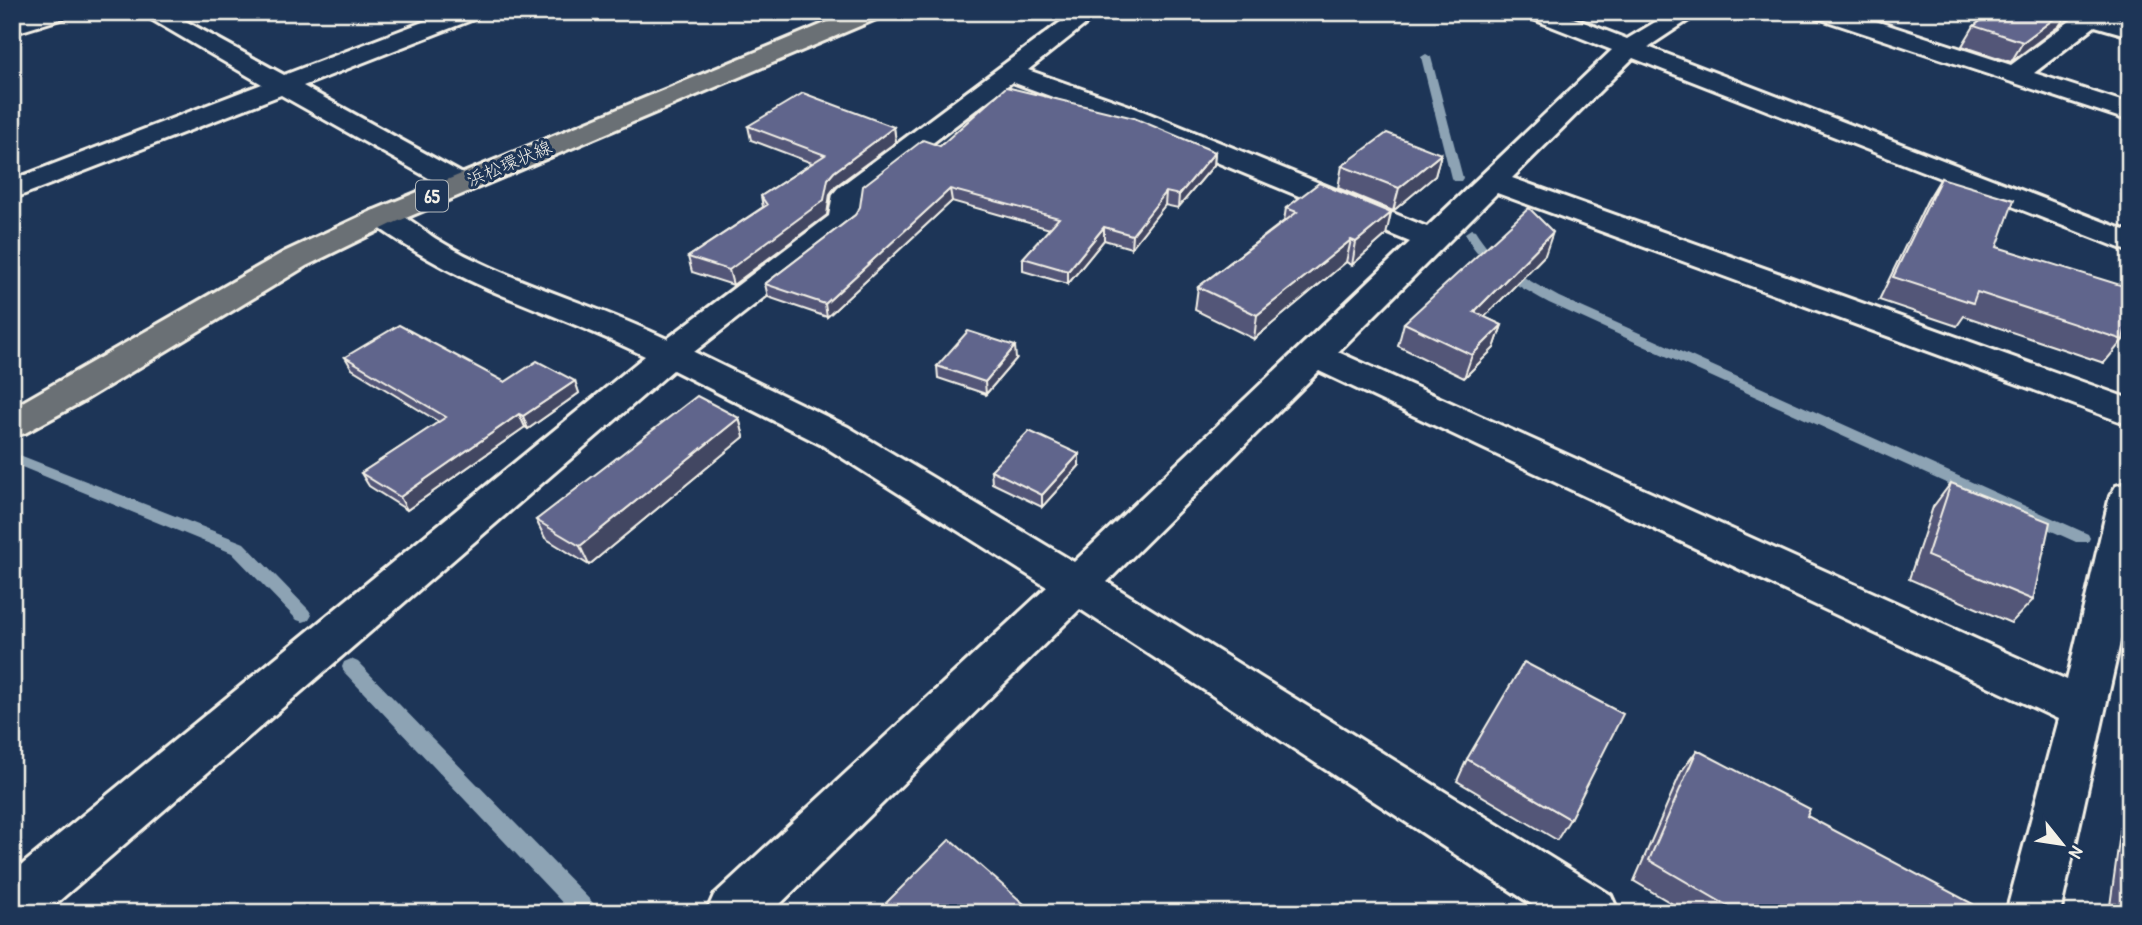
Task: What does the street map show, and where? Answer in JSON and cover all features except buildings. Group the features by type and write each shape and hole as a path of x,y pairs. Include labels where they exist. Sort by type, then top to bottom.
{"main road":[{"name":"浜松環状線","path":"12,424 72,392 295,258 460,184 873,12"}],"street":[{"path":"12,27 59,12"},
{"path":"151,12 460,184"},
{"path":"12,190 471,12"},
{"path":"12,906 671,353 844,220 848,194 1089,12"},
{"path":"1536,12 2130,243"},
{"path":"733,913 1077,585 1629,48 1689,12"},
{"path":"1823,12 2130,113"},
{"path":"2017,74 2095,15 2130,29"},
{"path":"1011,73 1120,113 1432,240"},
{"path":"1492,181 2130,413"},
{"path":"383,217 429,248 499,282 605,322 835,436 1077,585 1592,913"},
{"path":"1315,355 2084,709"},
{"path":"2033,913 2084,709 2130,496"}],"waterway":[{"path":"1426,57 1457,178"},
{"path":"1471,233 1476,244 1495,263 1554,300 2082,538"},
{"path":"12,457 238,548 303,615"},
{"path":"351,667 587,913"}]}
